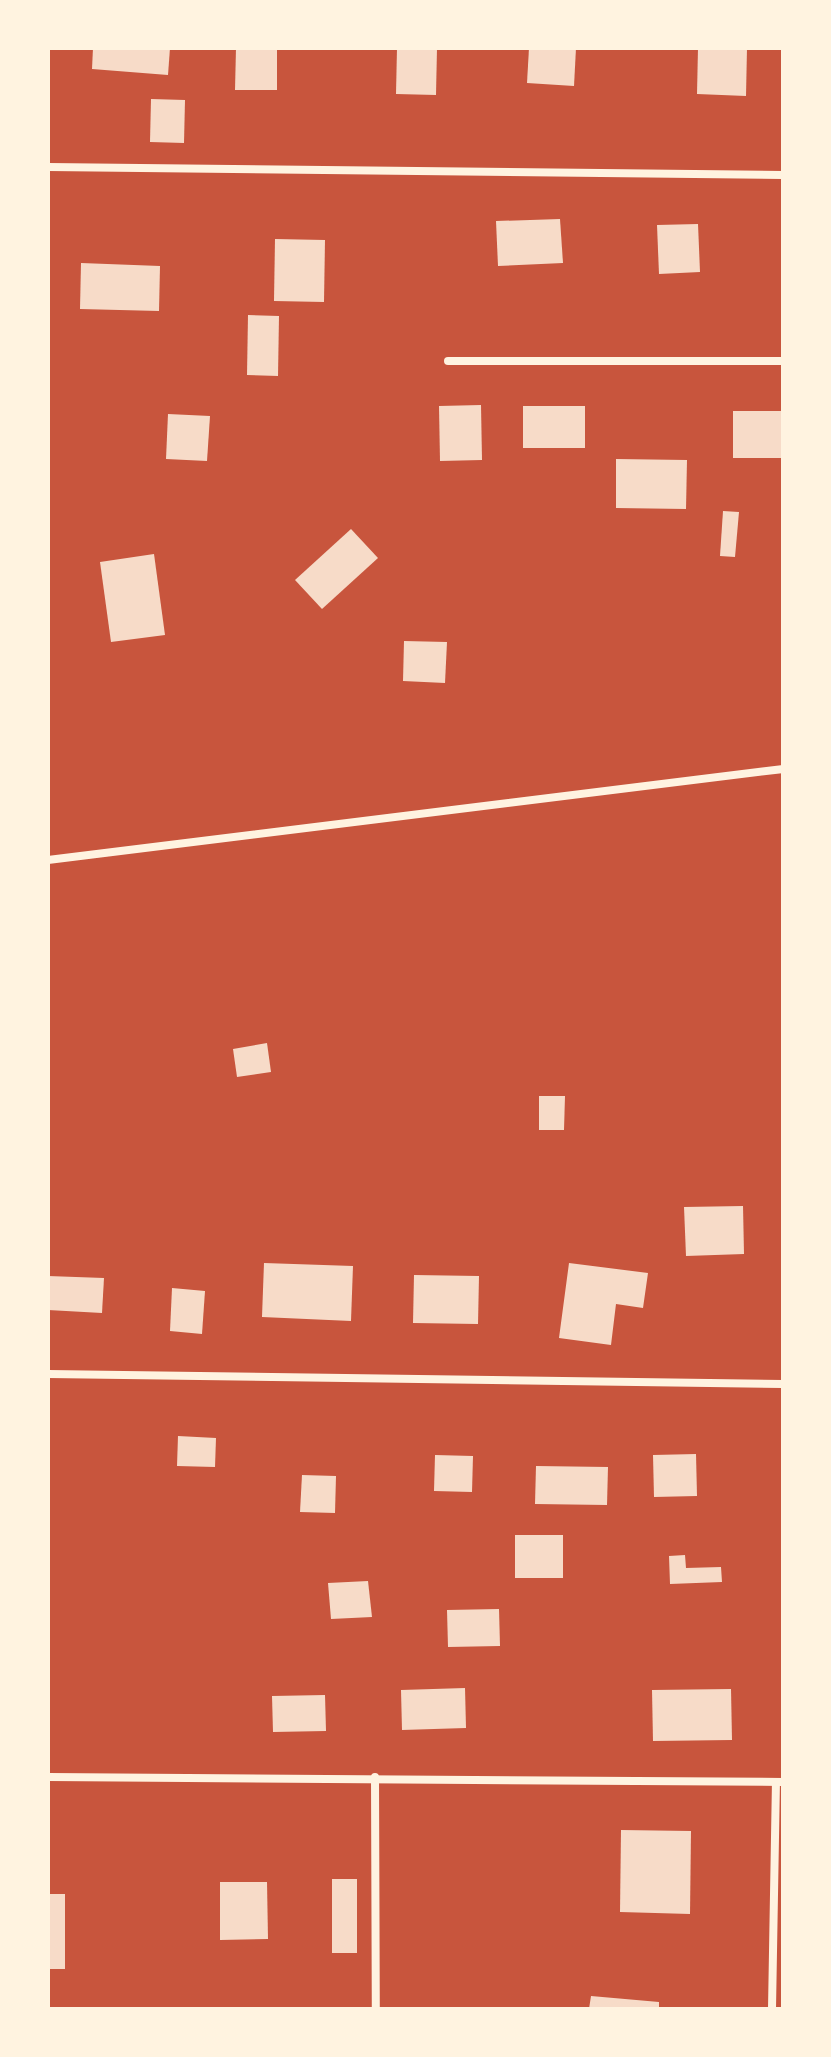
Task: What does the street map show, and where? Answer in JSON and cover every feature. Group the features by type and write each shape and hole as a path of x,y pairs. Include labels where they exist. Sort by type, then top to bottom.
{"street":[{"path":"48,167 783,175"},
{"path":"448,361 783,361"},
{"path":"48,860 783,769"},
{"path":"48,1374 783,1384"},
{"path":"48,1777 779,1782 772,2009"},
{"path":"375,1777 376,2009"}],"building":[{"path":"93,48 170,48 168,75 92,69"},
{"path":"236,48 277,48 277,90 235,90"},
{"path":"397,48 437,48 436,95 396,94"},
{"path":"529,48 576,48 574,86 527,83"},
{"path":"698,48 747,48 746,96 697,94"},
{"path":"151,99 185,100 184,143 150,142"},
{"path":"560,219 563,263 498,266 496,221"},
{"path":"698,224 700,272 659,274 657,225"},
{"path":"275,239 325,240 324,302 274,301"},
{"path":"81,263 160,266 159,311 80,309"},
{"path":"248,315 279,316 278,376 247,375"},
{"path":"481,405 482,460 440,461 439,406"},
{"path":"523,406 585,406 585,448 523,448"},
{"path":"733,411 783,411 783,458 733,458"},
{"path":"168,414 210,416 207,461 166,459"},
{"path":"616,459 687,460 686,509 616,508"},
{"path":"723,511 739,512 735,557 720,556"},
{"path":"351,529 378,558 322,609 295,580"},
{"path":"154,554 165,635 111,642 100,562"},
{"path":"404,641 447,642 445,683 403,681"},
{"path":"267,1043 271,1072 237,1077 233,1049"},
{"path":"539,1096 565,1096 564,1130 539,1130"},
{"path":"743,1206 744,1254 686,1256 684,1207"},
{"path":"264,1263 353,1266 351,1321 262,1317"},
{"path":"569,1263 648,1273 643,1308 616,1304 611,1345 559,1338"},
{"path":"414,1275 479,1276 478,1324 413,1323"},
{"path":"48,1276 104,1278 102,1313 48,1310"},
{"path":"172,1288 205,1291 202,1334 170,1331"},
{"path":"178,1436 216,1438 215,1467 177,1466"},
{"path":"696,1454 697,1496 654,1497 653,1455"},
{"path":"435,1455 473,1456 472,1492 434,1491"},
{"path":"536,1466 608,1467 607,1505 535,1504"},
{"path":"302,1475 336,1476 335,1513 300,1512"},
{"path":"515,1535 563,1535 563,1578 515,1578"},
{"path":"685,1555 686,1568 721,1567 722,1582 670,1584 669,1556"},
{"path":"368,1581 372,1617 331,1619 328,1583"},
{"path":"499,1609 500,1646 448,1647 447,1610"},
{"path":"465,1688 466,1728 402,1730 401,1690"},
{"path":"731,1689 732,1740 653,1741 652,1690"},
{"path":"325,1695 326,1731 273,1732 272,1696"},
{"path":"621,1830 691,1831 690,1914 620,1912"},
{"path":"332,1879 357,1879 357,1953 332,1953"},
{"path":"220,1882 267,1882 268,1939 220,1940"},
{"path":"48,1894 65,1894 65,1969 48,1969"},
{"path":"591,1996 659,2002 659,2009 589,2009"}]}
